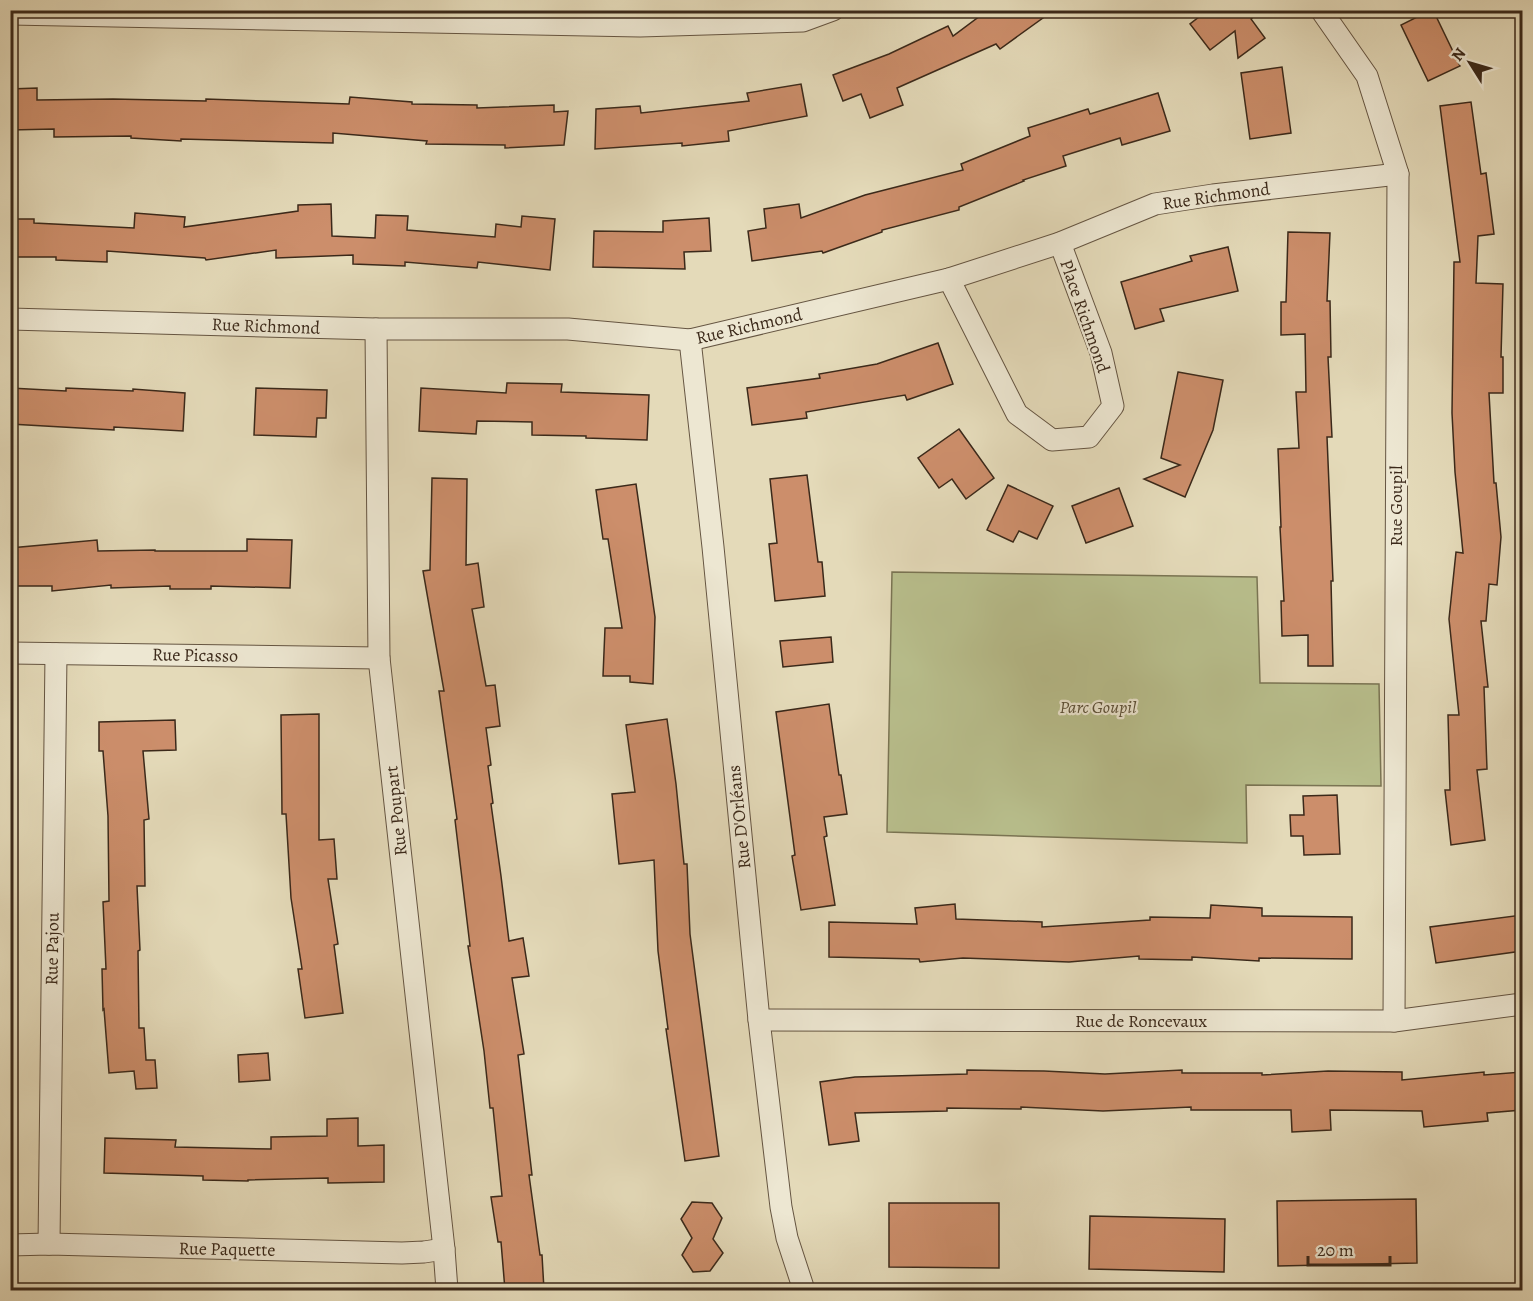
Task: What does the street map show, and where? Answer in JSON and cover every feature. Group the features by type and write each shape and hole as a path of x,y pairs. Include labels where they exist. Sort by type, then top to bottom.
{"street":[{"path":"10,14 80,13 640,26 802,21 833,10"},
{"name":"Rue Goupil","path":"1321,10 1367,76 1398,174 1394,1021"},
{"name":"Rue Richmond","path":"10,319 376,329 568,329 690,340 949,279 1060,243 1155,204 1213,195 1398,174"},
{"name":"Place Richmond","path":"949,279 1017,414 1052,440 1089,437 1113,406 1101,353 1060,243"},
{"name":"Rue Poupart","path":"376,329 379,658 447,1290"},
{"name":"Rue D'Orléans","path":"690,340 713,547 759,1020 781,1206 787,1238 804,1290"},
{"name":"Rue Picasso","path":"10,653 379,658"},
{"name":"Rue Pajou","path":"49,1244 56,654"},
{"name":"Rue de Roncevaux","path":"759,1020 1394,1021 1522,1004"},
{"name":"Rue Paquette","path":"10,1245 402,1253 444,1249"}],"green space":[{"name":"Parc Goupil","path":"892,572 1257,577 1260,683 1379,684 1381,786 1246,785 1247,843 887,832"}],"building":[{"path":"988,10 1054,10 1000,49 996,44 897,88 903,105 870,118 861,94 843,101 833,75 889,54 948,26 953,36"},
{"path":"1208,10 1262,10 1251,19 1265,38 1238,58 1235,31 1210,50 1190,24"},
{"path":"1431,10 1460,66 1428,81 1401,25"},
{"path":"1282,67 1291,133 1250,139 1241,73"},
{"path":"801,84 807,116 728,131 729,141 682,146 682,143 595,149 596,109 640,106 641,113 749,101 747,93"},
{"path":"37,88 37,100 206,101 206,99 349,104 350,97 412,102 412,104 477,105 477,108 554,105 554,112 568,111 564,145 505,148 505,145 426,144 427,141 333,133 333,143 181,139 181,141 131,138 131,136 54,137 54,129 10,130 10,89"},
{"path":"1158,93 1170,131 1122,145 1120,138 1063,156 1066,166 1023,180 959,207 959,210 882,230 882,232 823,253 822,251 752,261 748,231 766,228 764,209 799,204 801,218 865,195 963,170 961,164 1030,136 1028,128 1088,109 1090,114"},
{"path":"1471,102 1481,174 1486,173 1494,234 1478,236 1476,283 1503,284 1501,357 1503,357 1503,393 1489,393 1494,483 1496,483 1501,537 1497,585 1489,584 1486,621 1481,621 1488,687 1484,687 1487,769 1477,770 1485,840 1451,845 1445,790 1450,790 1448,715 1459,715 1449,619 1456,552 1463,553 1452,413 1454,262 1460,262 1440,106"},
{"path":"331,204 332,236 375,238 376,215 408,216 407,230 495,237 496,224 521,227 522,216 555,219 550,270 478,262 477,268 405,262 405,266 353,264 353,255 276,258 276,250 206,260 205,258 107,251 107,262 56,260 56,257 10,257 10,219 34,219 34,223 134,228 135,213 185,217 184,227 298,211 298,205"},
{"path":"709,218 711,251 684,252 685,269 593,267 594,231 663,232 663,221"},
{"path":"1288,232 1330,233 1327,301 1330,301 1331,357 1328,357 1332,437 1327,437 1333,581 1331,581 1333,666 1308,666 1308,635 1282,636 1281,601 1284,601 1278,449 1299,448 1296,392 1306,392 1305,334 1281,335 1281,302 1286,302"},
{"path":"1228,247 1238,291 1160,309 1164,321 1135,329 1121,282 1192,261 1190,256"},
{"path":"938,343 953,384 907,400 905,395 806,412 807,418 752,425 747,388 820,378 819,374 877,364"},
{"path":"1178,372 1223,380 1213,430 1185,497 1144,479 1180,465 1161,458"},
{"path":"507,383 562,384 561,392 649,395 647,440 532,435 532,422 477,421 476,434 419,431 421,388 506,393"},
{"path":"10,388 66,391 66,388 133,391 133,389 185,393 183,431 10,424"},
{"path":"256,388 327,390 326,418 317,418 316,437 254,435"},
{"path":"959,429 994,478 966,499 952,479 939,488 918,458"},
{"path":"807,475 818,562 822,562 825,596 775,601 769,544 777,543 770,479"},
{"path":"432,478 467,479 466,565 478,563 484,607 472,609 486,686 495,685 500,726 486,728 491,765 488,766 493,803 491,804 509,941 523,938 529,976 512,978 524,1054 518,1055 532,1175 529,1175 540,1255 542,1255 544,1290 505,1290 501,1242 498,1242 491,1197 502,1196 493,1108 490,1108 468,946 470,946 455,820 457,819 439,691 444,691 423,571 430,570"},
{"path":"636,484 655,617 653,684 630,682 630,676 603,676 605,628 622,628 608,539 603,539 596,490"},
{"path":"1008,485 1053,506 1037,539 1019,531 1013,542 987,530"},
{"path":"1119,488 1133,526 1086,543 1072,506"},
{"path":"247,539 292,540 290,588 211,586 211,589 170,589 170,586 111,588 111,585 52,591 52,586 10,586 10,548 97,540 98,551 247,551"},
{"path":"831,637 833,662 783,667 780,641"},
{"path":"829,704 847,814 824,817 827,836 824,837 835,905 801,910 792,856 795,855 776,712"},
{"path":"319,714 319,840 334,839 337,879 328,879 338,944 334,945 343,1013 305,1018 298,969 302,969 291,898 286,814 282,814 281,715"},
{"path":"667,719 684,864 687,864 690,934 719,1156 685,1161 666,1029 668,1029 658,951 654,860 619,864 612,794 635,792 626,725"},
{"path":"175,720 176,750 143,751 149,819 144,820 145,886 137,886 140,950 138,951 139,1028 144,1028 146,1060 155,1060 157,1088 136,1089 134,1071 109,1073 102,969 106,969 103,902 109,901 108,816 103,751 99,751 99,722"},
{"path":"1337,795 1340,854 1304,855 1303,836 1291,836 1290,815 1304,815 1303,796"},
{"path":"955,904 956,919 1042,922 1042,927 1150,920 1150,917 1210,918 1211,905 1262,908 1262,916 1352,917 1352,959 1259,958 1259,961 1192,957 1192,960 1139,959 1139,956 1069,962 963,958 920,962 919,959 829,957 829,922 917,924 915,908"},
{"path":"1522,915 1522,951 1436,963 1430,927"},
{"path":"268,1053 270,1080 239,1082 238,1055"},
{"path":"967,1070 1105,1074 1182,1070 1182,1073 1262,1073 1262,1075 1328,1071 1402,1072 1402,1080 1484,1072 1484,1075 1522,1072 1522,1110 1487,1113 1488,1121 1424,1127 1422,1111 1330,1110 1331,1130 1292,1132 1291,1110 1191,1110 1191,1107 1103,1111 1021,1107 1021,1109 947,1108 947,1111 855,1113 859,1141 829,1145 820,1082 855,1077 967,1074"},
{"path":"358,1118 358,1146 384,1145 384,1182 328,1183 328,1178 203,1180 203,1176 104,1173 105,1138 176,1140 175,1147 271,1149 271,1137 327,1136 327,1119"},
{"path":"1416,1199 1417,1263 1278,1266 1277,1201"},
{"path":"692,1202 712,1203 722,1218 713,1239 723,1253 710,1271 693,1272 682,1255 692,1238 681,1219"},
{"path":"889,1203 999,1203 999,1268 889,1267"},
{"path":"1090,1216 1225,1219 1224,1272 1089,1269"}]}
